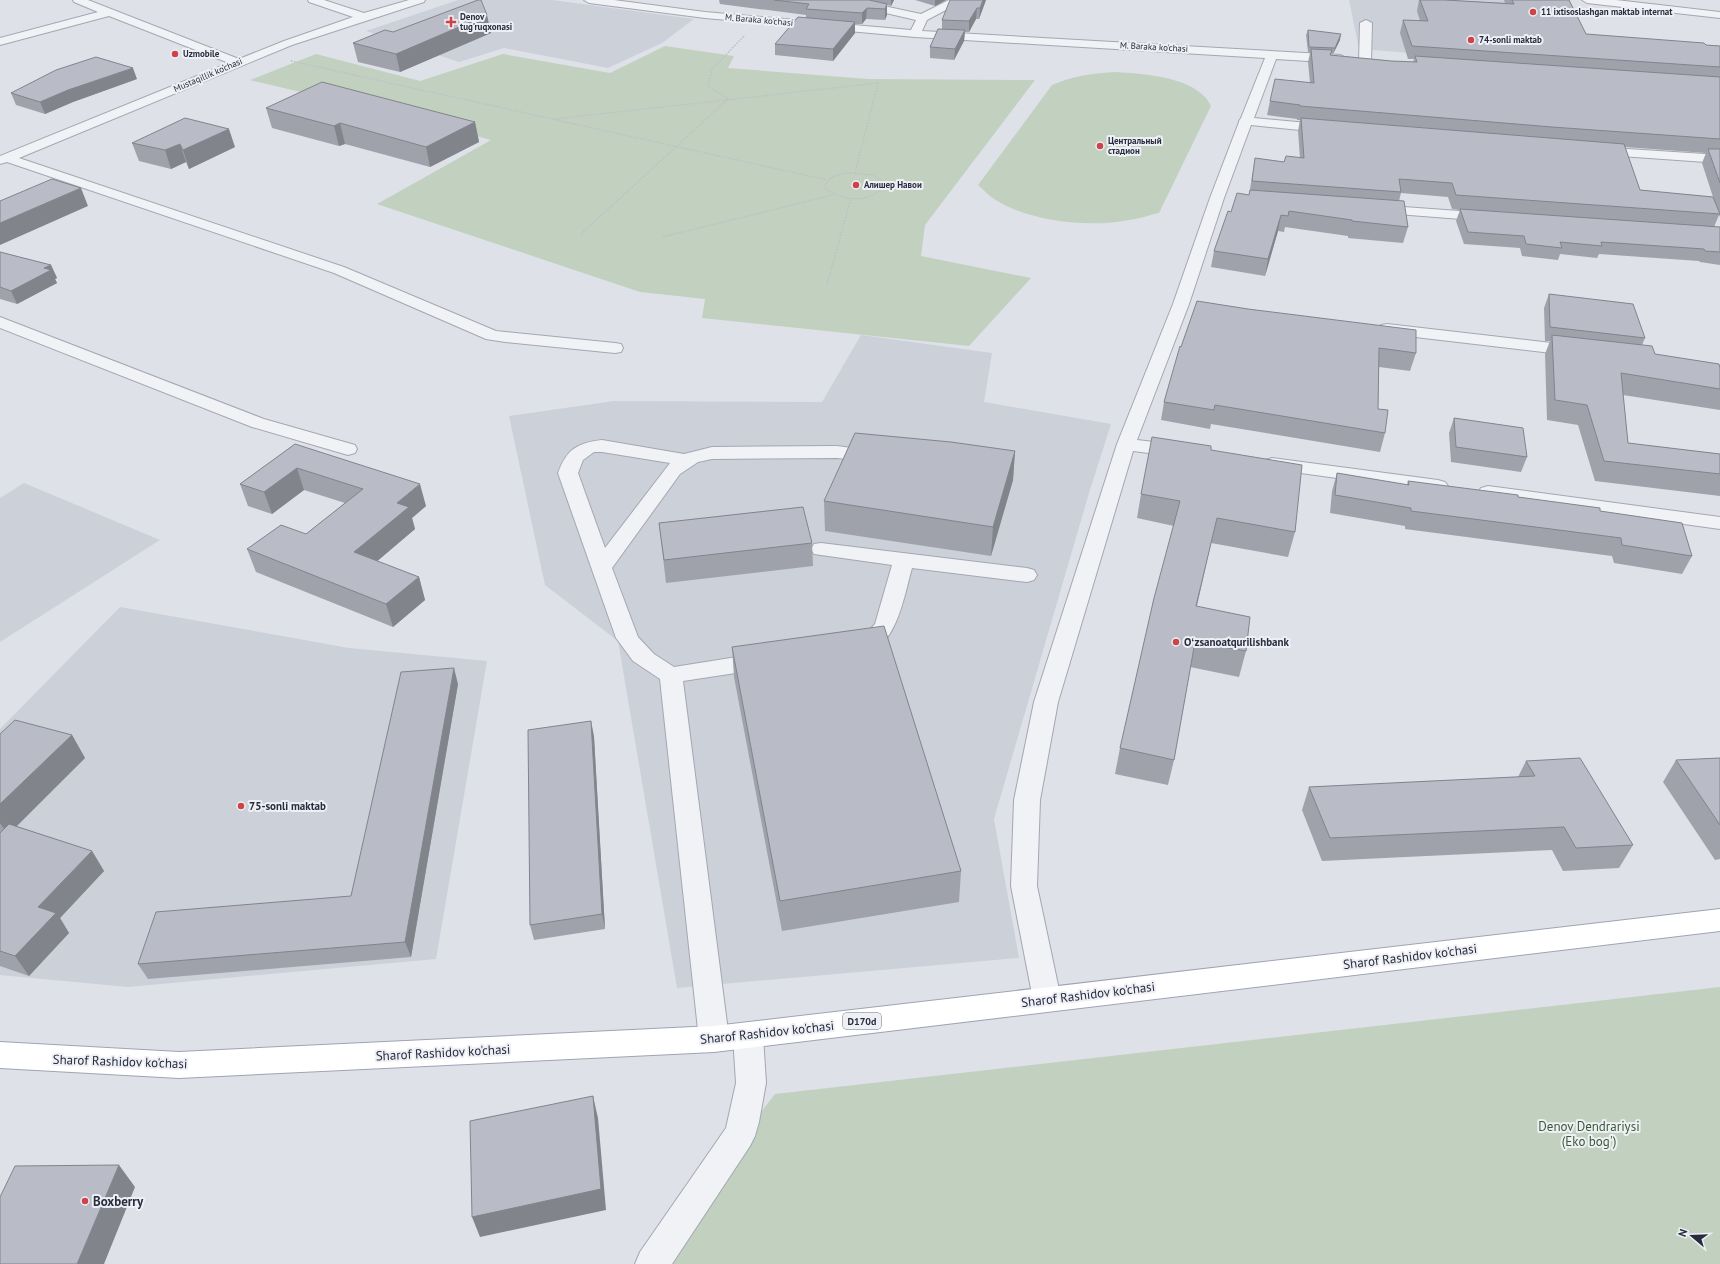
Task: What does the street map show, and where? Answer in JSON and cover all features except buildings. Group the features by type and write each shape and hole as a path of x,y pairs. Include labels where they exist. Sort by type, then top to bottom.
{"main road":[{"name":"Sharof Rashidov ko'chasi","path":"0,1055 179,1065 714,1039 1720,920"}],"street":[{"path":"78,0 237,62"},
{"path":"313,0 364,17"},
{"name":"Mustaqillik ko‘chasi","path":"4,159 237,62 364,17 420,0"},
{"name":"M. Baraka ko'chasi","path":"589,0 705,15 915,34 1272,54 1361,61 1366,23"},
{"path":"845,0 922,18"},
{"path":"915,34 922,18 957,0"},
{"path":"1587,0 1720,15"},
{"path":"0,42 110,12"},
{"path":"1047,999 1024,886 1027,800 1046,702 1126,444 1189,305 1225,199 1245,122 1272,54"},
{"path":"1245,122 1340,130"},
{"path":"1586,150 1720,159"},
{"path":"4,159 339,270 492,335 615,348"},
{"path":"1358,208 1500,218"},
{"path":"0,322 258,422 348,449"},
{"path":"1371,327 1593,353"},
{"path":"1126,444 1197,454"},
{"path":"684,460 602,446 590,447 578,453 571,464 568,473 627,638 634,649 646,661 671,676 784,657"},
{"path":"602,567 672,470 684,460 712,453 837,452 891,458"},
{"path":"1252,461 1720,523"},
{"path":"821,549 1027,576"},
{"path":"845,647 860,645 872,641 885,626 904,560"},
{"path":"671,676 714,1039"},
{"path":"652,1264 739,1136 744,1122 751,1083 748,1036"}],"path":[{"path":"728,99 708,86 712,69 745,34"},
{"path":"288,60 827,180"},
{"path":"552,119 878,83 854,173"},
{"path":"581,234 728,99"},
{"path":"662,237 833,195 851,198 874,195 884,188 884,183 876,176 854,173 840,174 827,180 824,184 825,188 833,195"},
{"path":"827,285 851,198"}],"shaded area":[{"path":"458,0 552,0 694,19 662,43 608,68 504,48 459,62 366,31"},
{"name":"74-sonli maktab","path":"1349,0 1566,0 1597,67 1359,49"},
{"path":"861,335 992,353 984,402 1111,424 1089,493 994,819 1019,958 677,988 618,641 545,585 509,416 614,401 822,402"},
{"path":"24,483 160,540 0,642 0,498"},
{"name":"75-sonli maktab","path":"120,607 349,648 487,661 436,959 128,987 0,975 0,844 9,821 0,786 0,729"}],"green space":[{"path":"665,46 734,56 728,68 868,79 1035,80 925,225 921,256 1031,278 969,346 702,318 705,299 640,292 377,204 491,140 377,110 250,80 316,54 420,81 503,54 610,73"},
{"name":"Центральный стадион","path":"1117,72 1151,75 1175,80 1196,89 1207,99 1211,106 1159,213 1136,219 1113,222 1078,223 1060,221 1042,218 1008,207 992,198 978,185 1052,85 1068,79 1083,76"},
{"name":"Denov Dendrariysi (Eko bog')","path":"1720,987 1720,1264 643,1264 775,1094"}],"place":[{"name":"11 ixtisoslashgan maktab internat","path":"1533,12"},
{"name":"Denov tug'ruqxonasi","path":"451,22"},
{"name":"74-sonli maktab","path":"1471,40"},
{"name":"Uzmobile","path":"175,54"},
{"name":"Центральный стадион","path":"1100,146"},
{"name":"Алишер Навои","path":"856,185"},
{"name":"Oʻzsanoatqurilishbank","path":"1176,642"},
{"name":"75-sonli maktab","path":"241,806"},
{"name":"Boxberry","path":"85,1201"}]}
